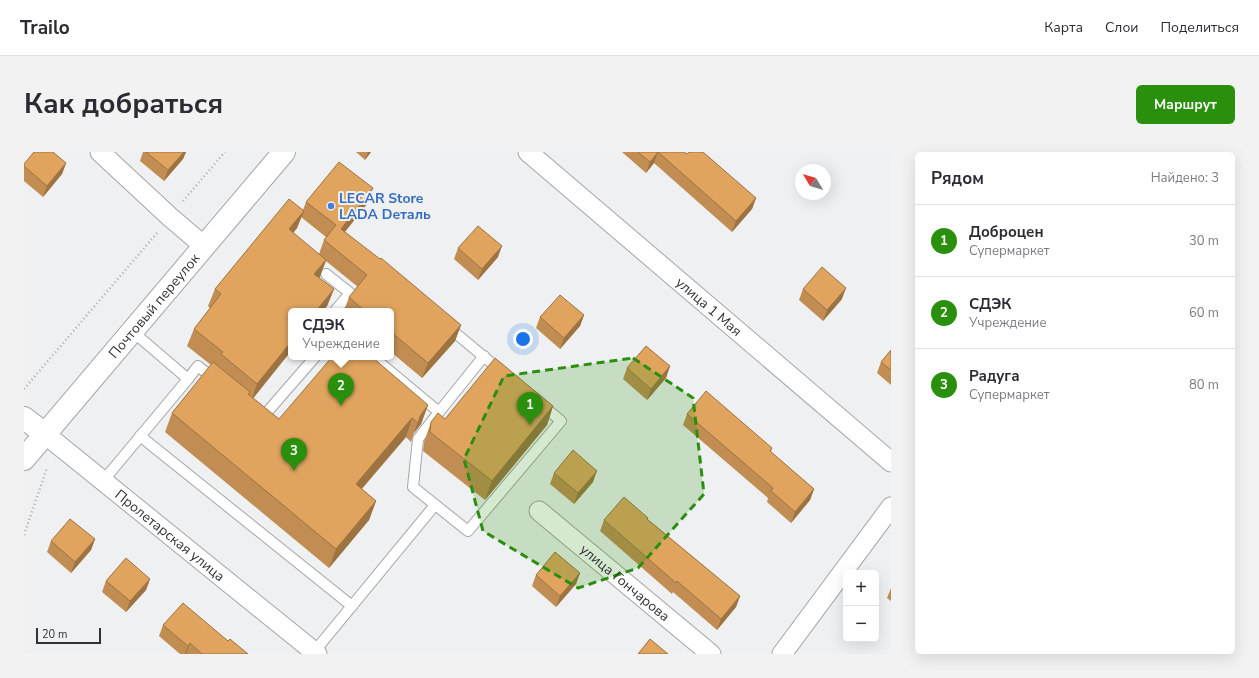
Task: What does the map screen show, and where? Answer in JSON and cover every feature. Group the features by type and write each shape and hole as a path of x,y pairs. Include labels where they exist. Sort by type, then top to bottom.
{"main road":[{"name":"Почтовый переулок","path":"24,459 50,438 132,331 284,152"},
{"name":"Пролетарская улица","path":"24,418 50,438"}],"street":[{"path":"100,152 170,218 204,246"},
{"name":"улица 1 Мая","path":"528,152 891,462"},
{"name":"Пролетарская улица","path":"50,438 316,653"},
{"path":"782,654 891,506"},
{"name":"улица Гончарова","path":"539,511 711,654"}],"lane":[{"path":"326,274 350,293 338,308"},
{"path":"442,321 507,376"},
{"path":"132,331 188,379"},
{"path":"484,356 418,439 413,487 468,531 561,421 531,396"},
{"path":"251,409 262,418 312,360"},
{"path":"378,360 439,412"},
{"path":"103,481 198,366 221,385"},
{"path":"140,436 352,606"},
{"path":"316,653 352,606 436,506"}],"path":[{"path":"24,389 225,152"},
{"path":"24,535 50,438"}],"highlighted area":[{"path":"633,358 693,398 704,494 638,568 578,588 483,531 464,459 504,376"}],"building":[{"path":"34,152 53,152 66,163 47,186 24,166"},
{"path":"146,152 184,152 168,170"},
{"path":"638,152 658,152 650,162"},
{"path":"658,152 684,152 687,154 689,152 703,152 756,198 736,221"},
{"path":"339,162 373,188 341,229 380,259 381,258 461,325 428,363 394,335 394,308 362,308 349,297 367,275 324,240 336,225 306,202"},
{"path":"289,199 304,211 289,229 326,260 314,274 334,289 318,308 288,308 288,346 257,384 221,354 223,352 194,329 221,294 215,289"},
{"path":"478,226 502,246 482,269 458,248"},
{"path":"822,267 846,288 827,310 803,289"},
{"path":"560,295 584,315 564,338 540,317"},
{"path":"646,346 670,366 651,389 627,368"},
{"path":"891,350 891,370 881,362"},
{"path":"495,358 553,406 492,481 430,432 431,422 438,413 445,419"},
{"path":"329,360 376,360 428,405 420,416 418,423 412,418 356,484 376,501 336,549 172,413 213,362 250,392 248,394 279,419"},
{"path":"706,391 772,448 770,451 814,489 795,512 771,491 773,488 687,414"},
{"path":"573,450 597,471 578,493 554,473"},
{"path":"624,497 648,518 647,519 740,596 721,619 677,581 676,583 604,520"},
{"path":"70,519 95,539 75,562 51,541"},
{"path":"555,552 580,573 560,596 536,575"},
{"path":"126,558 150,579 130,601 106,581"},
{"path":"183,603 228,641 230,639 248,654 202,654 190,643 188,646 163,625"},
{"path":"650,639 668,654 638,654"}],"place":[{"name":"LECAR Store LADA Dеталь","path":"331,206"},
{"name":"СДЭК","path":"341,406"},
{"name":"Доброцен","path":"530,425"},
{"name":"Радуга","path":"294,471"}]}
